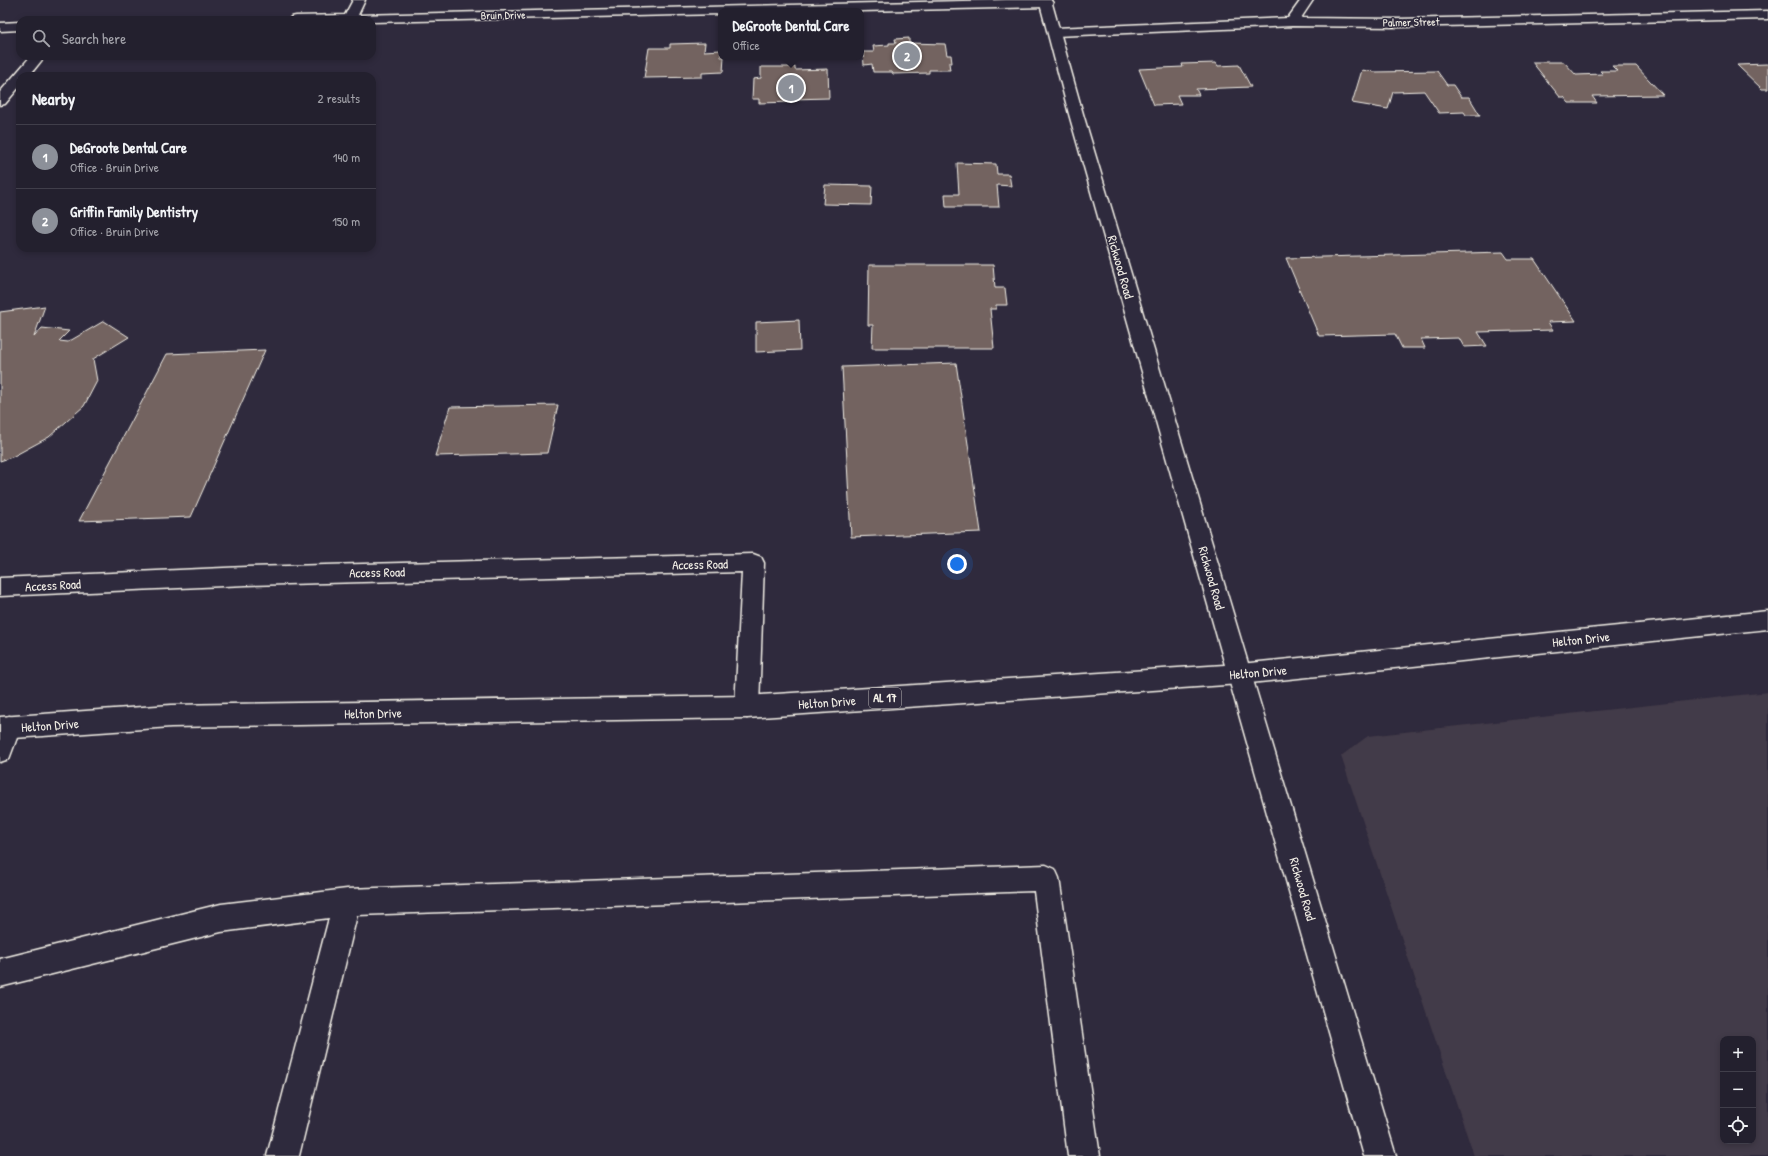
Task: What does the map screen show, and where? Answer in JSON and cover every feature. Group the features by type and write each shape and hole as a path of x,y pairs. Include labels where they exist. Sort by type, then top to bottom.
{"street":[{"path":"351,16 360,0"},
{"path":"1292,22 1307,0"},
{"name":"Bruin Drive","path":"800,8 1046,2"},
{"name":"Rickwood Road","path":"1046,2 1076,114 1380,1156"},
{"name":"Bruin Drive","path":"376,18 718,10"},
{"name":"Palmer Street","path":"1055,32 1292,22 1398,23 1768,15"},
{"path":"0,27 16,26"},
{"path":"24,72 35,60"},
{"path":"0,101 16,82"},
{"name":"Access Road","path":"0,587 246,576 753,563 747,707"},
{"name":"Helton Drive","path":"5,728 171,716 747,707 1240,674 1768,620"},
{"path":"0,751 5,728"},
{"path":"0,973 221,918 347,902 1046,878 1084,1156"},
{"path":"283,1156 347,902"}],"shaded area":[{"path":"1768,692 1768,1156 1474,1156 1341,756 1368,736"}],"building":[{"path":"909,38 909,43 945,44 947,55 951,55 952,63 949,63 950,70 929,70 929,73 893,74 892,72 873,72 872,64 864,65 864,52 874,52 873,46 896,43 895,39"},
{"path":"705,43 704,51 718,50 718,60 724,60 723,72 702,73 702,77 644,78 649,48 670,48 670,44"},
{"path":"1532,62 1564,62 1576,75 1603,74 1600,71 1617,71 1612,66 1636,66 1663,95 1592,96 1597,103 1569,103 1564,97 1560,97"},
{"path":"1216,63 1218,66 1239,65 1251,87 1196,89 1199,95 1177,95 1181,104 1154,105 1139,69 1183,67 1182,64"},
{"path":"1768,64 1768,89 1762,89 1737,65"},
{"path":"761,67 795,67 795,70 828,69 829,98 792,99 792,102 759,103 759,99 752,99 753,79 761,78"},
{"path":"1362,70 1374,72 1437,71 1447,85 1453,85 1461,97 1469,97 1480,115 1466,115 1464,112 1439,113 1424,91 1393,92 1388,109 1352,103"},
{"path":"957,163 996,164 997,174 1009,174 1011,186 997,185 999,207 946,207 945,194 959,194"},
{"path":"825,185 872,186 871,205 823,204"},
{"path":"1503,252 1508,259 1534,259 1576,321 1548,322 1553,330 1478,332 1487,346 1464,347 1459,338 1421,339 1425,348 1402,348 1395,334 1319,336 1286,258"},
{"path":"869,265 993,265 995,288 1005,288 1007,305 996,305 996,309 990,309 994,348 872,348 873,325 868,325"},
{"path":"45,306 34,337 42,328 69,331 59,341 68,342 104,321 129,337 93,359 97,381 84,406 49,437 12,457 0,461 0,312"},
{"path":"799,320 800,350 756,352 756,322"},
{"path":"265,350 191,517 79,521 167,354"},
{"path":"956,363 981,532 851,537 842,367"},
{"path":"558,405 547,453 435,456 450,407"}],"place":[{"name":"Griffin Family Dentistry","path":"907,56"},
{"name":"DeGroote Dental Care","path":"791,88"}]}
